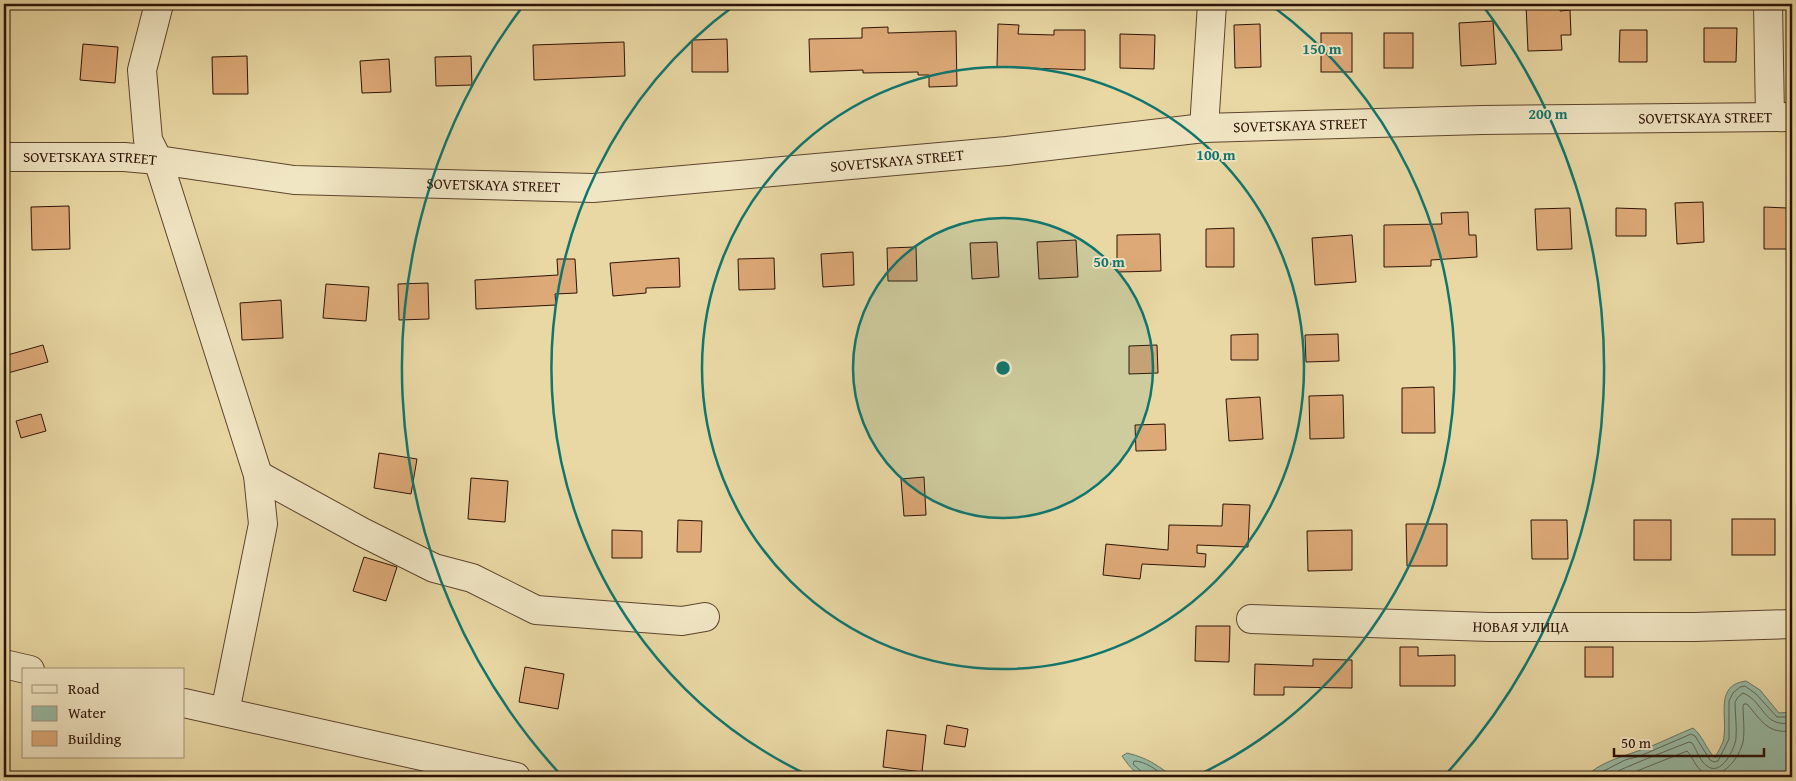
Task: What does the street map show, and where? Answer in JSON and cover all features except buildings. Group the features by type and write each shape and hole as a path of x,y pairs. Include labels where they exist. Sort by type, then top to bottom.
{"street":[{"path":"159,4 142,70 148,140 158,160 258,475 263,524 225,712"},
{"path":"1204,128 1212,4"},
{"path":"1768,4 1781,117"},
{"name":"SOVETSKAYA STREET","path":"4,157 124,157 158,160 294,180 593,188 1007,151 1204,128 1482,120 1781,117"},
{"path":"258,475 362,532 434,568 472,578 536,610 682,621 705,617"},
{"name":"НОВАЯ УЛИЦА","path":"1251,619 1489,626 1695,627 1792,624"},
{"path":"4,664 22,668"},
{"path":"185,703 516,777"}],"water":[{"path":"1746,681 1760,690 1779,713 1792,712 1792,777 1586,777 1610,761 1652,746 1693,728 1715,758 1724,739 1724,702 1726,695 1730,688"},
{"path":"1127,753 1152,762 1173,777 1149,777 1138,774 1122,756"}]}
